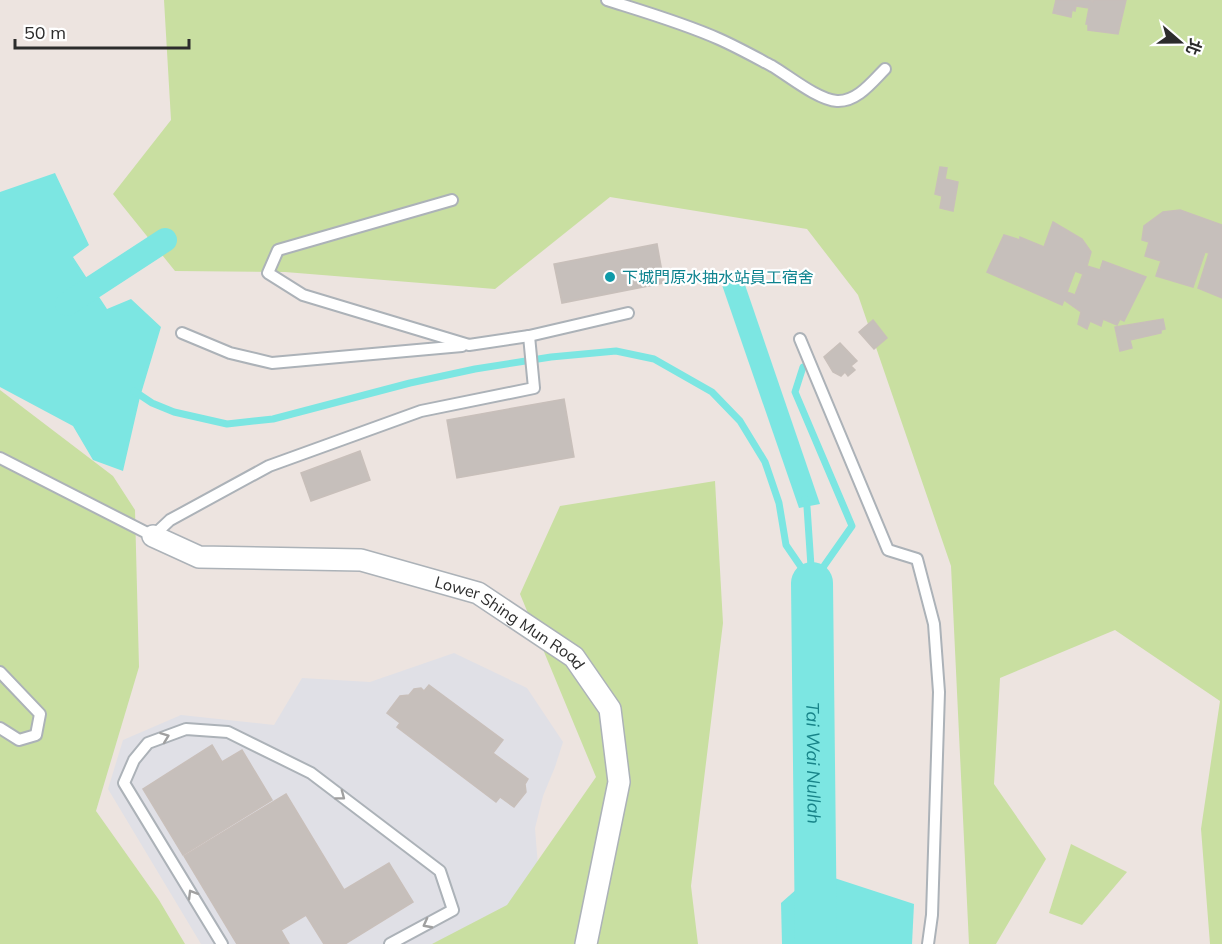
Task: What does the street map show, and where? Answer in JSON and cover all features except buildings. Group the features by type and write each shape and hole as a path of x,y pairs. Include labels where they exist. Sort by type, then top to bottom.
{"street":[{"name":"Lower Shing Mun Road","path":"153,537 199,557 361,560 478,593 574,657 610,709 619,782 586,944"}],"lane":[{"path":"607,0 682,24 720,40 833,100 846,100 856,95 885,69"},
{"path":"452,200 278,250 268,273 303,294 469,345"},
{"path":"182,333 230,353 272,363 469,345 529,336 628,313"},
{"path":"0,458 153,537 170,520 269,466 421,411 534,388 529,336"},
{"path":"800,339 888,550 916,559 934,624 939,692 932,915 928,944"},
{"path":"0,672 40,714 36,735 19,740 0,728"},
{"path":"222,944 124,783 134,760 148,743 186,729 228,732 311,773 440,871 453,910 390,944"}],"shaded area":[{"path":"454,653 527,688 563,742 543,796 535,828 539,879 468,944 201,944 108,789 123,740 181,715 274,725 302,678 370,682"}],"green space":[{"path":"164,0 1222,0 1222,944 1210,944 1201,829 1220,701 1115,630 1000,678 994,784 1046,859 996,944 969,944 951,566 858,295 807,229 610,197 495,289 285,272 175,271 113,194 171,120"},
{"path":"0,390 113,476 135,510 139,667 96,811 159,900 185,944 0,944"},
{"path":"715,481 723,623 691,886 698,944 432,944 507,905 596,777 520,594 560,506"},
{"path":"1071,844 1127,872 1082,925 1049,913"}],"water":[{"path":"55,173 89,245 73,257 107,309 131,299 161,327 140,397 123,471 93,460 73,426 0,387 0,192"},
{"path":"743,279 820,504 799,508 722,285"},
{"path":"816,872 914,904 912,944 782,944 781,903"}],"waterway":[{"path":"67,304 165,240"},
{"path":"134,391 152,403 174,412 227,424 273,419 410,383 475,369 551,357 616,351 654,359 712,392 740,421 765,462 779,503 786,545 812,583"},
{"path":"803,367 795,392 852,526 812,583"},
{"path":"805,499 812,581"},
{"name":"Tai Wai Nullah","path":"812,583 816,944"}],"place":[{"name":"下城門原水抽水站員工宿舍","path":"610,277"}]}
